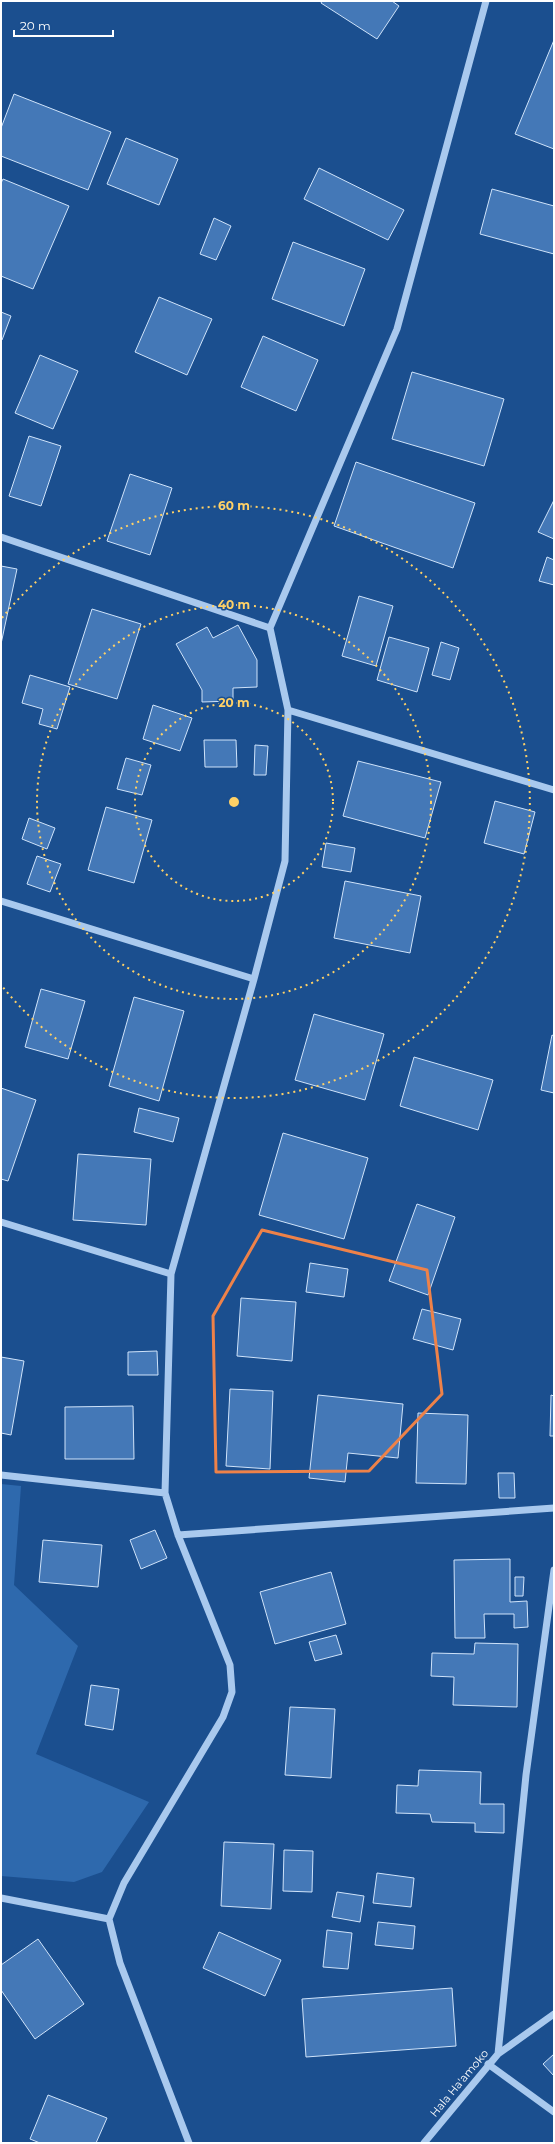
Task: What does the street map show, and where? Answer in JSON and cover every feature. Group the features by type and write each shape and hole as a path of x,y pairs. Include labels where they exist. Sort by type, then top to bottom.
{"street":[{"path":"189,2143 120,1963 109,1919 124,1883 223,1717 232,1692 230,1665 178,1535 164,1493 171,1274 254,979 285,861 288,710 270,628 397,329 486,1"},
{"path":"1,537 270,628"},
{"path":"288,710 554,790"},
{"path":"1,901 254,979"},
{"path":"1,1222 171,1274"},
{"path":"1,1475 164,1493"},
{"path":"178,1535 554,1508"},
{"path":"498,2054 526,1775 554,1570"},
{"path":"1,1898 109,1919"},
{"name":"Hala Ha'amoko","path":"424,2143 488,2064 498,2054 554,2014"},
{"path":"488,2064 554,2112"}],"highlighted area":[{"path":"262,1230 427,1270 442,1394 369,1471 216,1472 213,1316"}],"shaded area":[{"path":"1,1484 21,1486 14,1585 78,1646 36,1754 149,1802 102,1872 74,1882 1,1876"}],"building":[{"path":"322,1 392,1 399,6 377,39 321,3"},
{"path":"554,40 554,149 515,134"},
{"path":"14,94 111,132 88,190 1,156 1,128"},
{"path":"126,138 178,159 159,205 107,184"},
{"path":"319,168 404,210 388,240 304,199"},
{"path":"3,179 69,206 33,289 1,276 1,183"},
{"path":"492,189 554,206 554,254 480,234"},
{"path":"214,218 231,226 216,260 200,254"},
{"path":"293,242 365,269 344,326 272,299"},
{"path":"159,297 212,319 187,375 135,352"},
{"path":"1,312 11,316 2,340 1,339"},
{"path":"263,336 318,360 296,411 241,387"},
{"path":"40,355 78,371 53,429 15,413"},
{"path":"412,372 504,399 484,466 392,439"},
{"path":"29,436 61,446 41,506 9,496"},
{"path":"356,462 475,503 453,568 334,526"},
{"path":"130,474 172,488 150,555 107,541"},
{"path":"554,500 554,539 538,532"},
{"path":"547,557 554,560 554,585 539,581"},
{"path":"1,566 17,569 1,644"},
{"path":"359,596 393,606 376,666 342,656"},
{"path":"92,609 141,624 117,699 68,684"},
{"path":"238,625 257,660 257,687 233,688 233,701 202,702 202,690 176,644 207,627 213,638"},
{"path":"389,637 429,648 417,692 377,680"},
{"path":"441,642 459,648 450,680 432,675"},
{"path":"30,675 70,687 57,729 39,724 43,709 22,703"},
{"path":"153,705 192,718 180,751 143,739"},
{"path":"204,740 236,740 237,767 205,767"},
{"path":"255,745 268,746 266,775 254,775"},
{"path":"126,758 151,765 142,795 117,789"},
{"path":"358,761 441,782 425,838 343,816"},
{"path":"495,801 535,812 524,854 484,843"},
{"path":"106,807 152,820 134,883 88,870"},
{"path":"29,818 55,828 47,849 22,839"},
{"path":"326,843 355,848 351,872 322,867"},
{"path":"37,856 61,864 50,892 27,884"},
{"path":"345,881 421,896 410,953 334,938"},
{"path":"41,989 85,1001 68,1059 25,1047"},
{"path":"134,997 184,1011 159,1101 109,1086"},
{"path":"314,1014 384,1034 365,1100 295,1080"},
{"path":"552,1035 554,1036 554,1093 541,1090"},
{"path":"414,1057 493,1080 478,1130 400,1106"},
{"path":"1,1088 36,1100 8,1181 1,1179"},
{"path":"139,1108 179,1118 173,1142 134,1132"},
{"path":"283,1133 368,1158 344,1239 259,1215"},
{"path":"78,1154 151,1159 146,1225 73,1220"},
{"path":"417,1204 455,1217 428,1295 389,1281"},
{"path":"310,1263 348,1269 344,1297 306,1292"},
{"path":"241,1298 296,1302 292,1361 237,1356"},
{"path":"422,1309 461,1319 453,1350 413,1339"},
{"path":"157,1351 158,1375 128,1375 128,1352"},
{"path":"1,1357 24,1361 11,1435 1,1433"},
{"path":"230,1389 273,1391 270,1469 226,1466"},
{"path":"318,1395 403,1404 398,1458 348,1453 345,1482 309,1478"},
{"path":"551,1395 554,1396 554,1436 550,1436"},
{"path":"133,1406 134,1459 65,1459 65,1407"},
{"path":"418,1413 468,1415 466,1484 416,1483"},
{"path":"498,1473 514,1473 515,1498 499,1498"},
{"path":"155,1530 167,1558 141,1569 130,1540"},
{"path":"43,1540 102,1545 98,1587 39,1582"},
{"path":"510,1559 510,1602 527,1601 528,1627 514,1628 514,1614 484,1614 485,1638 455,1638 454,1560"},
{"path":"331,1572 346,1624 275,1644 260,1592"},
{"path":"515,1577 524,1577 523,1596 515,1596"},
{"path":"336,1635 342,1654 315,1661 309,1642"},
{"path":"475,1643 518,1644 517,1707 453,1705 454,1677 431,1676 432,1653 474,1654"},
{"path":"91,1685 119,1689 113,1730 85,1725"},
{"path":"290,1707 335,1709 331,1778 285,1775"},
{"path":"419,1770 481,1772 480,1804 504,1804 504,1833 475,1832 475,1823 432,1822 430,1814 396,1813 397,1785 418,1786"},
{"path":"224,1842 274,1844 271,1909 221,1906"},
{"path":"284,1850 313,1851 312,1892 283,1891"},
{"path":"377,1873 414,1878 411,1907 373,1903"},
{"path":"337,1892 364,1896 360,1922 332,1917"},
{"path":"378,1922 415,1926 413,1949 375,1945"},
{"path":"327,1930 352,1933 348,1969 323,1967"},
{"path":"219,1932 281,1960 265,1996 203,1968"},
{"path":"38,1939 84,2004 35,2039 1,1990 1,1965"},
{"path":"452,1988 456,2046 306,2057 302,1999"},
{"path":"554,2054 554,2076 543,2064"},
{"path":"48,2095 107,2118 96,2143 40,2143 30,2139"}]}
